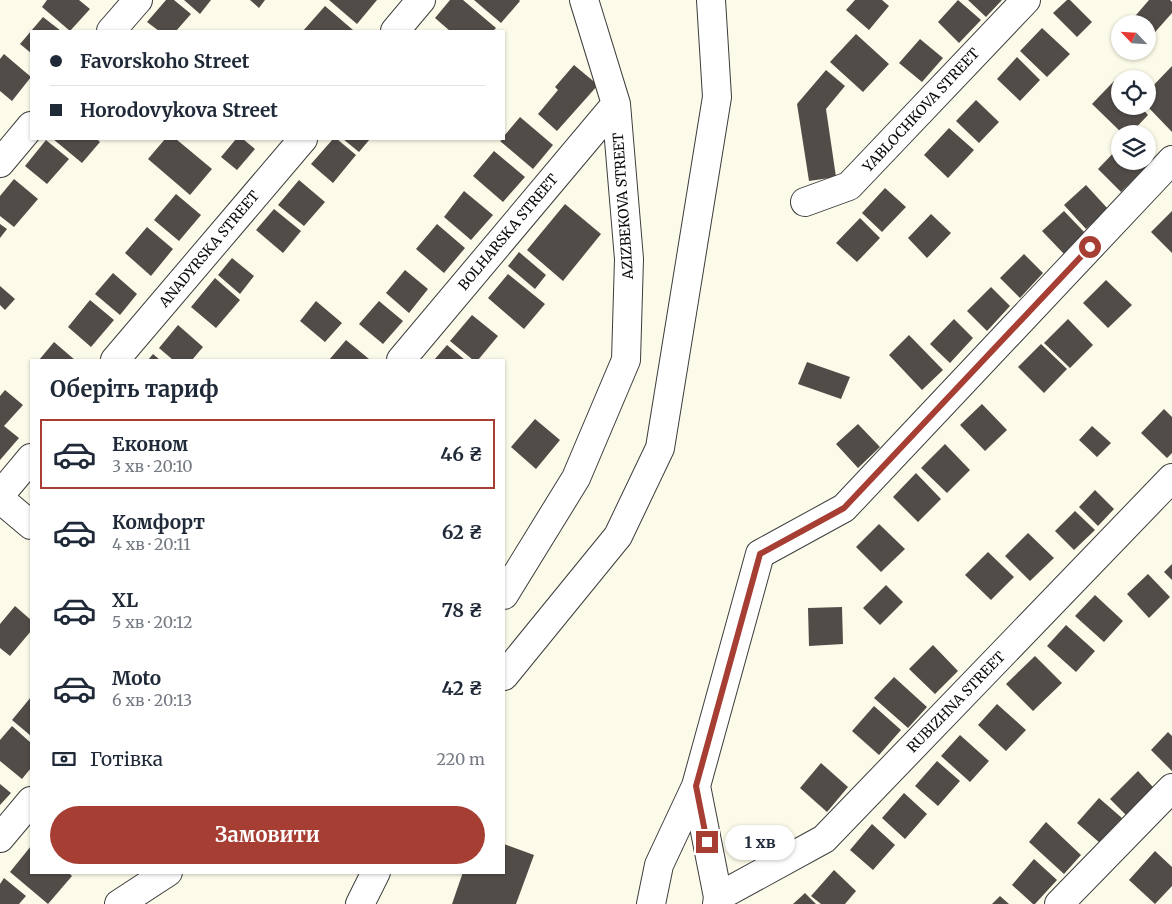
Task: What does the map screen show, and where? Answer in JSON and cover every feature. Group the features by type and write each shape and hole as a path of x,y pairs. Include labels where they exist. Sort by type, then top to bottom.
{"street":[{"path":"112,30 138,0"},
{"path":"396,30 422,0"},
{"name":"AZIZBEKOVA STREET","path":"505,593 576,478 626,360 629,259 616,104 584,0"},
{"path":"505,675 618,536 660,448 717,97 710,0"},
{"name":"YABLOCHKOVA STREET","path":"805,202 849,186 1026,0"},
{"name":"BOLHARSKA STREET","path":"402,359 616,104"},
{"path":"0,163 30,127"},
{"name":"ANADYRSKA STREET","path":"116,359 302,140"},
{"path":"651,904 659,865 696,786 760,554 844,508 1172,160"},
{"path":"0,495 30,459"},
{"name":"RUBIZHNA STREET","path":"717,900 824,839 1172,478"},
{"path":"0,499 30,525"},
{"path":"696,786 717,900"},
{"path":"1059,904 1172,788"},
{"path":"0,838 30,802"},
{"path":"119,904 165,874"},
{"path":"360,904 375,874"}],"building":[{"path":"47,0 79,0 90,9 69,30 42,7"},
{"path":"166,0 174,0 191,14 177,30 158,30 147,22"},
{"path":"184,0 211,0 200,14"},
{"path":"250,0 265,0 259,8"},
{"path":"329,0 377,0 357,24"},
{"path":"450,0 463,0 496,28 494,30 449,30 435,18"},
{"path":"474,0 519,0 520,1 501,23"},
{"path":"855,0 882,0 889,6 869,30 846,10"},
{"path":"958,0 981,20 959,43 938,22"},
{"path":"968,0 1002,0 986,17"},
{"path":"1067,0 1070,0 1092,22 1077,37 1053,13"},
{"path":"1149,0 1170,0 1172,2 1172,13 1156,31 1156,15 1136,15"},
{"path":"325,6 353,30 304,30"},
{"path":"43,17 60,30 32,30"},
{"path":"1042,28 1070,54 1047,77 1020,51"},
{"path":"30,32 30,52 20,44"},
{"path":"856,34 889,64 863,92 830,62"},
{"path":"920,39 943,58 922,82 899,63"},
{"path":"4,54 30,76 12,101 0,91 0,59"},
{"path":"1017,57 1040,80 1020,101 997,79"},
{"path":"574,65 598,85 557,131 538,114 558,90 555,87"},
{"path":"1172,66 1172,132 1156,115 1156,83"},
{"path":"826,70 845,86 826,109 836,177 809,181 797,104"},
{"path":"1111,84 1111,115 1148,115 1139,125 1114,125 1092,104"},
{"path":"976,100 999,122 979,143 956,121"},
{"path":"520,117 553,145 533,169 500,141 505,140 505,135"},
{"path":"949,128 974,150 948,178 924,155"},
{"path":"46,140 69,159 47,184 25,166"},
{"path":"54,140 98,140 100,142 82,163"},
{"path":"164,140 177,140 212,169 190,195 148,159"},
{"path":"235,140 244,140 255,149 237,170 221,157"},
{"path":"332,140 338,140 356,155 333,183 311,164"},
{"path":"344,140 369,140 359,152"},
{"path":"494,151 525,177 503,202 473,176"},
{"path":"1111,155 1111,170 1143,170 1121,192 1098,169"},
{"path":"14,179 38,199 14,227 0,216 0,196"},
{"path":"299,180 325,202 304,226 278,205"},
{"path":"1086,185 1108,209 1086,229 1064,205"},
{"path":"885,188 906,207 882,232 862,213"},
{"path":"464,191 493,215 471,240 444,217"},
{"path":"176,194 201,215 179,241 154,220"},
{"path":"565,204 601,234 563,281 527,250"},
{"path":"274,209 301,231 283,253 256,230"},
{"path":"1064,211 1086,234 1065,255 1042,231"},
{"path":"1172,211 1172,253 1151,232"},
{"path":"931,214 951,233 927,258 908,238"},
{"path":"860,218 880,238 857,262 836,243"},
{"path":"0,224 7,229 0,238"},
{"path":"437,224 465,248 444,273 416,249"},
{"path":"147,227 173,249 151,276 125,253"},
{"path":"519,252 546,275 535,289 508,266"},
{"path":"1024,254 1043,273 1020,298 1000,278"},
{"path":"232,258 254,276 240,294 218,275"},
{"path":"405,270 428,289 409,313 386,293"},
{"path":"113,273 137,294 120,315 95,294"},
{"path":"508,274 545,304 524,329 488,298"},
{"path":"215,278 240,300 216,328 191,307"},
{"path":"1106,280 1132,305 1108,328 1083,303"},
{"path":"0,286 15,299 5,310 0,305"},
{"path":"991,287 1010,306 987,331 967,311"},
{"path":"90,300 114,320 91,347 68,327"},
{"path":"316,301 342,323 325,342 300,321"},
{"path":"379,301 403,321 383,344 359,324"},
{"path":"472,315 498,336 479,359 472,359 450,341"},
{"path":"954,319 973,338 950,363 930,344"},
{"path":"1068,319 1093,345 1070,368 1044,343"},
{"path":"178,325 203,347 193,359 172,359 159,348"},
{"path":"909,335 943,370 922,390 889,355"},
{"path":"346,340 369,359 330,359"},
{"path":"54,342 74,359 40,359"},
{"path":"1041,344 1067,369 1044,393 1018,367"},
{"path":"447,345 464,359 435,359"},
{"path":"153,354 159,359 149,359"},
{"path":"807,362 850,377 841,399 798,384"},
{"path":"5,390 23,405 4,426 19,438 0,460 0,396"},
{"path":"982,404 1007,430 985,451 960,425"},
{"path":"1164,409 1172,417 1172,453 1167,458 1141,433"},
{"path":"535,419 560,440 536,469 511,447"},
{"path":"858,424 880,447 858,468 836,444"},
{"path":"1092,426 1111,443 1097,457 1079,440"},
{"path":"945,444 970,470 947,493 921,468"},
{"path":"916,473 941,499 918,522 893,497"},
{"path":"1095,490 1114,509 1098,526 1079,507"},
{"path":"1075,511 1095,530 1074,550 1055,531"},
{"path":"879,524 905,549 881,572 856,547"},
{"path":"1028,533 1054,558 1030,581 1005,556"},
{"path":"988,552 1014,577 991,600 965,575"},
{"path":"1172,564 1172,580 1164,572"},
{"path":"1148,574 1170,597 1149,618 1127,594"},
{"path":"886,585 903,602 880,625 863,608"},
{"path":"1095,595 1123,621 1104,642 1075,616"},
{"path":"15,606 30,619 30,632 10,656 0,648 0,624"},
{"path":"842,607 843,644 809,646 808,608"},
{"path":"1066,625 1095,651 1076,672 1047,646"},
{"path":"933,645 958,671 935,694 909,669"},
{"path":"1035,656 1062,683 1033,711 1006,684"},
{"path":"894,677 927,707 908,728 874,698"},
{"path":"30,698 30,735 12,720"},
{"path":"997,704 1026,730 1006,751 978,725"},
{"path":"874,706 901,730 879,755 852,731"},
{"path":"12,726 30,742 30,769 22,779 0,761 0,740"},
{"path":"1168,732 1172,736 1172,771 1151,750"},
{"path":"960,735 989,761 970,782 941,756"},
{"path":"937,761 960,781 938,806 915,786"},
{"path":"821,763 848,787 827,812 800,788"},
{"path":"1138,771 1153,787 1126,815 1110,799"},
{"path":"0,784 11,793 0,805"},
{"path":"904,793 927,814 905,839 882,818"},
{"path":"1099,798 1122,818 1100,843 1077,823"},
{"path":"1046,822 1081,855 1064,874 1029,842"},
{"path":"872,824 895,845 873,870 850,850"},
{"path":"505,844 534,855 516,904 452,904 462,874 505,874"},
{"path":"30,847 30,874 70,874 72,876 48,904 10,872"},
{"path":"1155,851 1172,867 1172,886 1155,904 1129,880"},
{"path":"1034,859 1057,880 1033,904 1012,885"},
{"path":"834,870 856,891 845,904 821,904 811,896"},
{"path":"4,878 26,896 19,904 0,904 0,884"},
{"path":"805,893 816,904 793,904"},
{"path":"1000,896 1009,904 992,904"}],"route":[{"path":"707,842 696,786 760,554 844,508 1090,247"}]}
